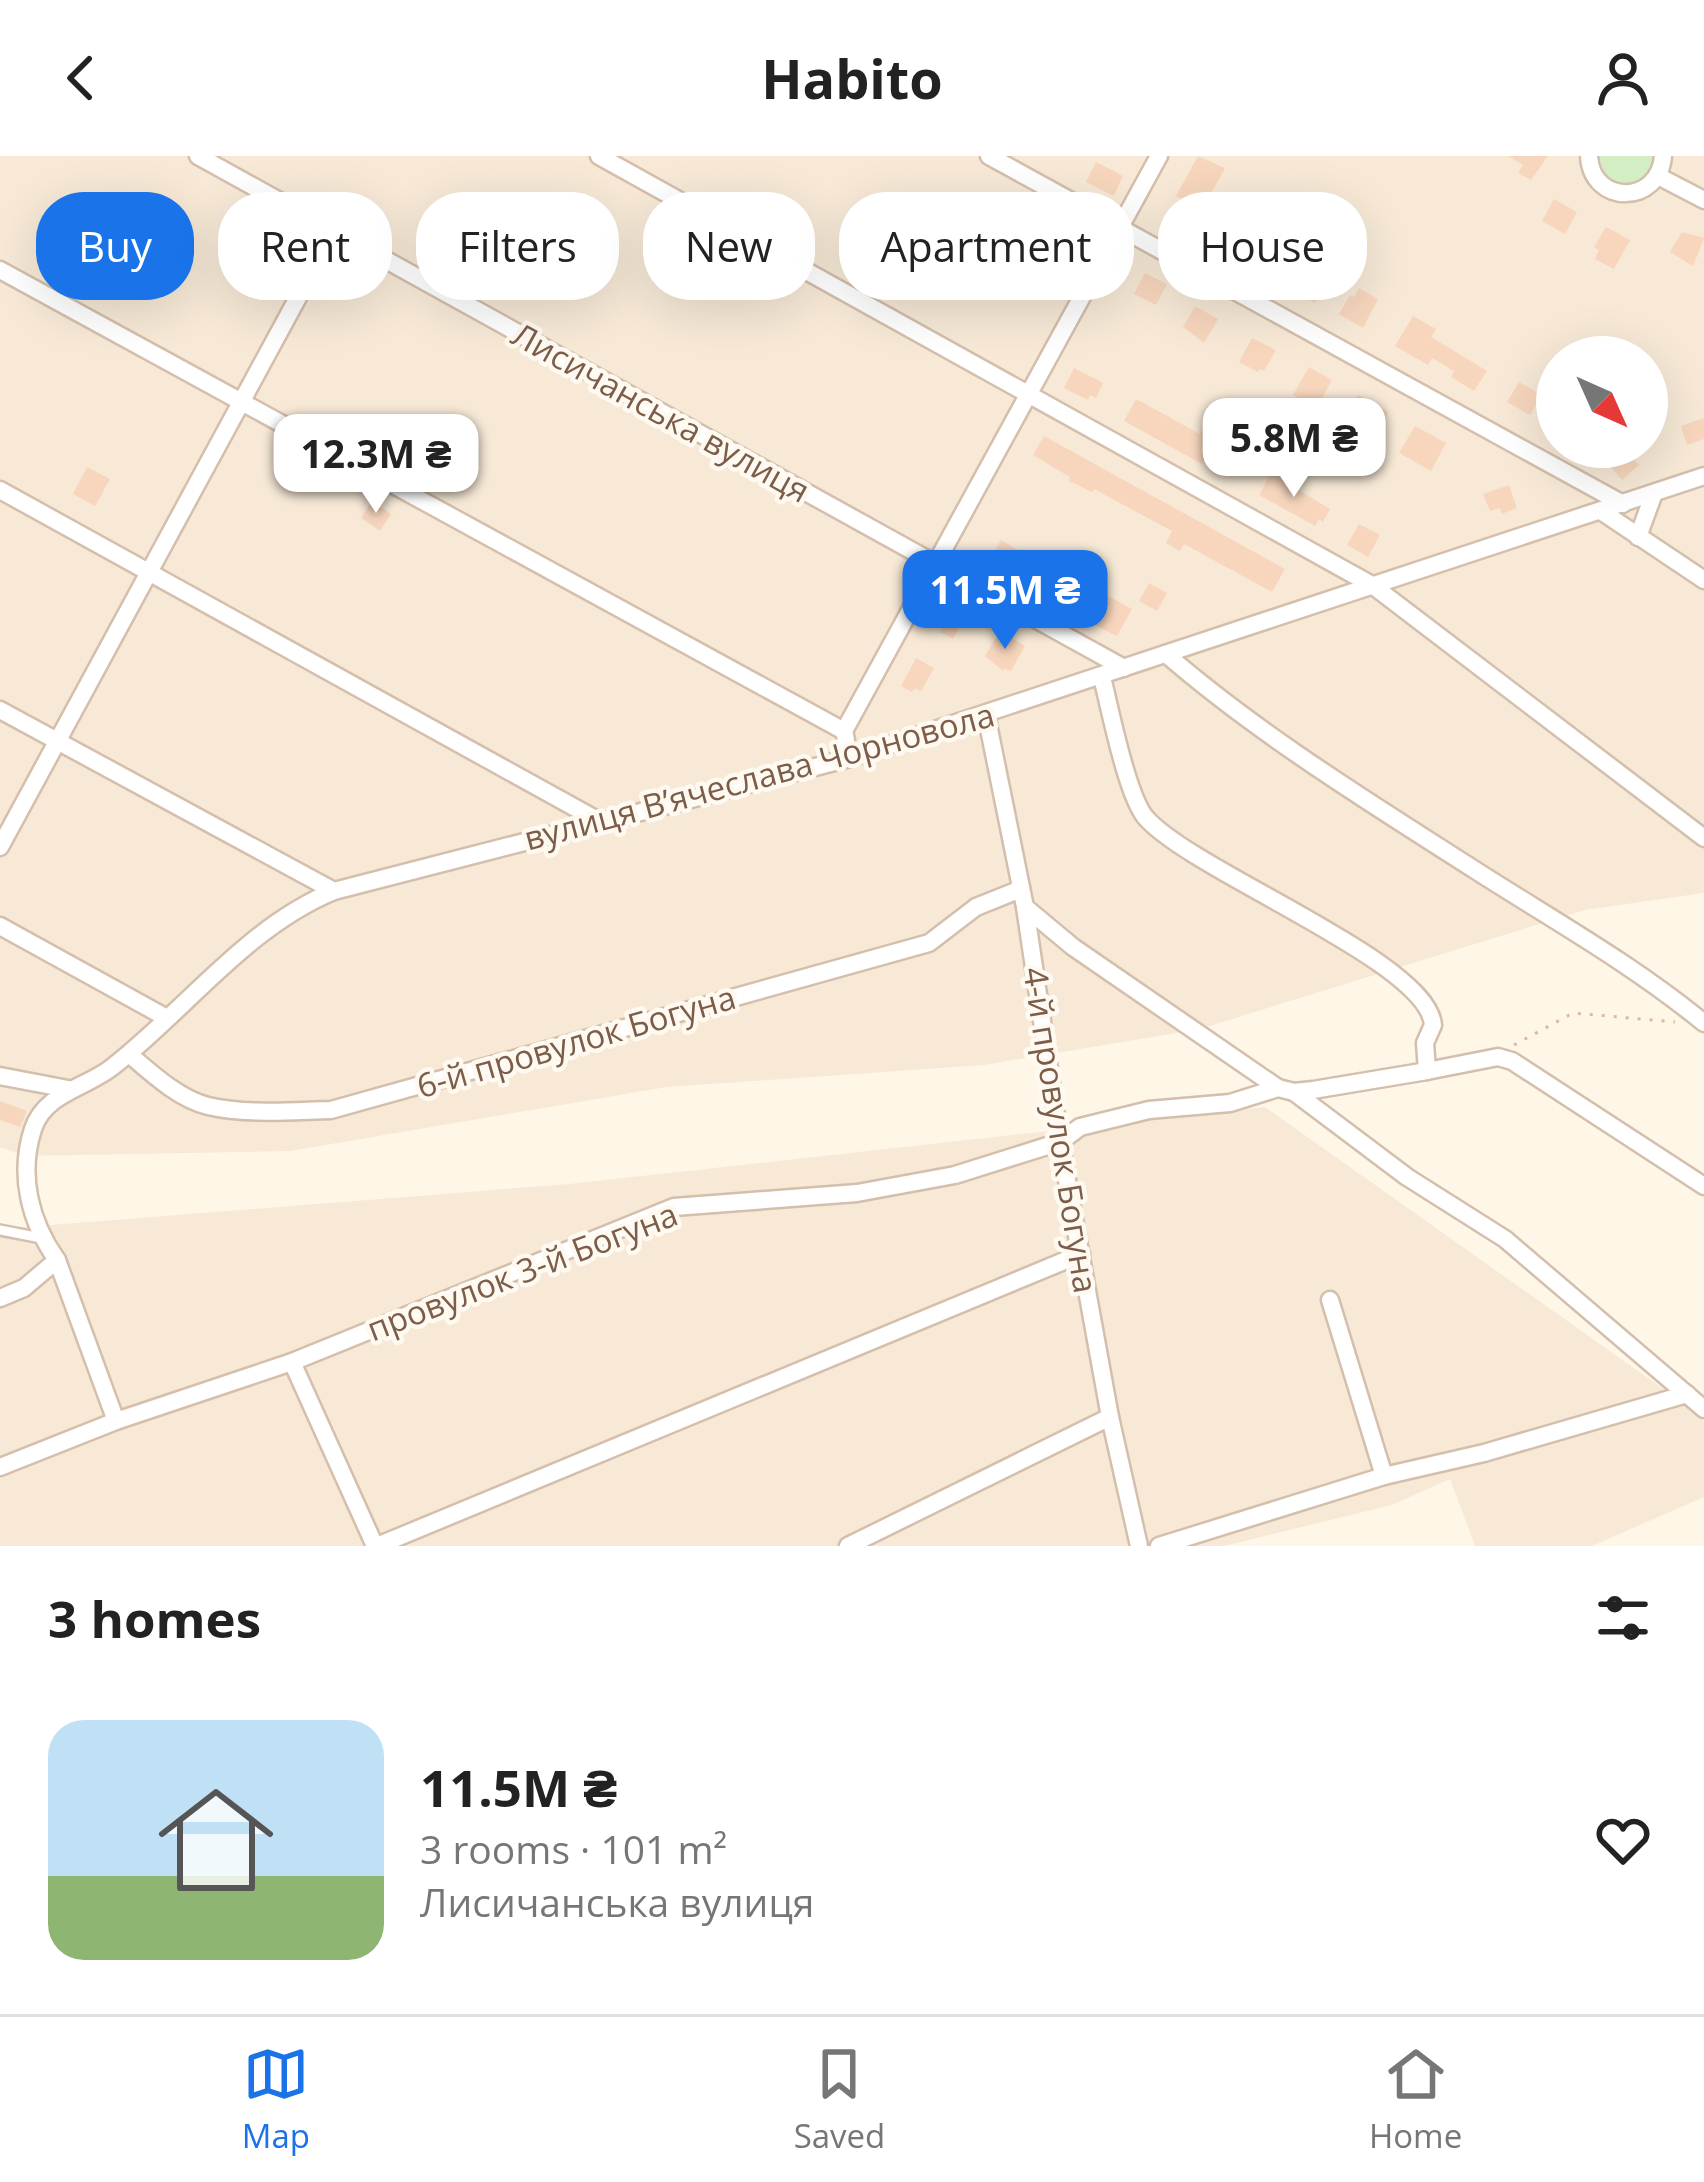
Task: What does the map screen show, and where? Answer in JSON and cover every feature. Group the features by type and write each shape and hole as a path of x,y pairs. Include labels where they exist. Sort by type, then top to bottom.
{"street":[{"name":"Лисичанська вулиця","path":"199,156 264,192"},
{"path":"599,156 1372,585 1704,838"},
{"path":"989,156 1053,192"},
{"path":"1134,201 1159,156"},
{"path":"1589,156 1595,178 1615,193 1640,192 1658,176 1663,156"},
{"path":"1658,176 1704,200"},
{"path":"1134,238 1623,504"},
{"name":"Лисичанська вулиця","path":"392,263 1124,668"},
{"path":"0,270 844,731"},
{"path":"0,847 297,300"},
{"path":"850,758 844,731 1079,300"},
{"name":"вулиця Вʼячеслава Чорновола","path":"68,1089 96,1079 129,1054 296,907 334,891 850,758 1704,476"},
{"path":"0,490 599,821"},
{"path":"1638,537 1654,493"},
{"path":"1601,511 1704,580"},
{"path":"1166,654 1215,697 1476,871 1645,975 1702,1022"},
{"path":"1102,677 1142,813 1151,824 1360,950 1424,999 1433,1025 1425,1043 1427,1071"},
{"path":"0,710 334,891"},
{"name":"4-й провулок Богуна","path":"986,714 1023,898 1060,1142 1110,1417 1139,1546"},
{"path":"1023,898 1073,947 1505,1239 1704,1409"},
{"name":"6-й провулок Богуна","path":"129,1054 158,1079 204,1106 331,1110 929,943 976,907 1023,898"},
{"path":"0,926 166,1017"},
{"path":"1498,1057 1512,1061 1704,1186"},
{"name":"провулок 3-й Богуна","path":"0,1467 116,1420 292,1362 674,1208 877,1189 955,1175 1060,1142 1080,1127 1126,1115 1230,1103 1498,1057"},
{"path":"0,1076 68,1089"},
{"path":"68,1089 34,1126 27,1166 31,1212 57,1260 116,1420"},
{"path":"292,1362 376,1546 1081,1254"},
{"path":"0,1298 24,1288 57,1260"},
{"path":"1330,1300 1384,1476"},
{"path":"1159,1546 1384,1476 1484,1453 1687,1394"},
{"path":"848,1546 1110,1417"}],"lane":[{"path":"0,1230 41,1238"}],"path":[{"path":"1498,1057 1528,1035 1573,1013 1661,1023 1702,1022"}],"shaded area":[{"path":"0,156 1704,156 1704,893 1585,910 1200,1029 984,1065 667,1087 290,1151 24,1156 0,1147"},
{"path":"1265,1107 1689,1407 1704,1422 1704,1497 1592,1546 1475,1546 1450,1479 1392,1505 1224,1546 0,1546 0,1229 569,1184"}],"green space":[{"path":"1599,156 1654,156 1650,172 1638,183 1621,185 1606,176"}],"building":[{"path":"1198,156 1225,168 1212,192 1178,192"},
{"path":"1508,156 1548,156 1531,180 1518,173 1523,165"},
{"path":"1096,162 1123,176 1116,192 1086,182"},
{"path":"1554,199 1577,212 1565,234 1542,221"},
{"path":"1606,227 1630,240 1614,269 1595,259 1599,250 1594,247"},
{"path":"1682,232 1704,238 1693,266 1670,252"},
{"path":"1145,273 1158,280 1156,305 1134,294"},
{"path":"1367,293 1378,299 1363,328 1339,314 1347,300 1367,300"},
{"path":"1195,306 1218,319 1204,343 1183,327"},
{"path":"1413,316 1436,329 1431,337 1487,371 1474,391 1432,358 1428,365 1395,346"},
{"path":"1252,338 1276,350 1264,371 1239,362"},
{"path":"1309,367 1332,380 1317,408 1293,395"},
{"path":"1074,368 1103,383 1096,398 1090,395 1088,400 1064,388"},
{"path":"1519,382 1536,392 1530,415 1507,402"},
{"path":"1358,395 1388,412 1374,439 1351,427 1354,421 1346,417"},
{"path":"1136,399 1200,434 1204,426 1217,433 1202,464 1124,421"},
{"path":"1704,418 1704,439 1687,445 1681,426"},
{"path":"1415,426 1446,443 1431,471 1399,453"},
{"path":"1044,436 1285,569 1272,592 1184,544 1180,551 1166,543 1172,531 1094,489 1069,481 1070,477 1033,455"},
{"path":"87,467 110,479 95,506 73,494"},
{"path":"1612,468 1636,468 1622,480"},
{"path":"1271,473 1330,509 1323,522 1319,519 1315,526 1259,495"},
{"path":"1509,485 1517,508 1502,514 1500,508 1490,511 1483,494"},
{"path":"372,501 391,514 380,531 361,518"},
{"path":"1359,524 1380,535 1368,557 1347,545"},
{"path":"1001,540 1035,560 1022,583 987,564"},
{"path":"1149,583 1167,593 1157,611 1139,601"},
{"path":"1059,584 1094,604 1101,592 1132,609 1117,636 1049,603"},
{"path":"946,603 967,614 953,639 935,623"},
{"path":"1000,631 1025,646 1011,671 1003,671 985,656"},
{"path":"916,658 934,668 921,691 915,688 912,692 901,686"},
{"path":"0,1101 27,1111 20,1127 0,1120"}]}
